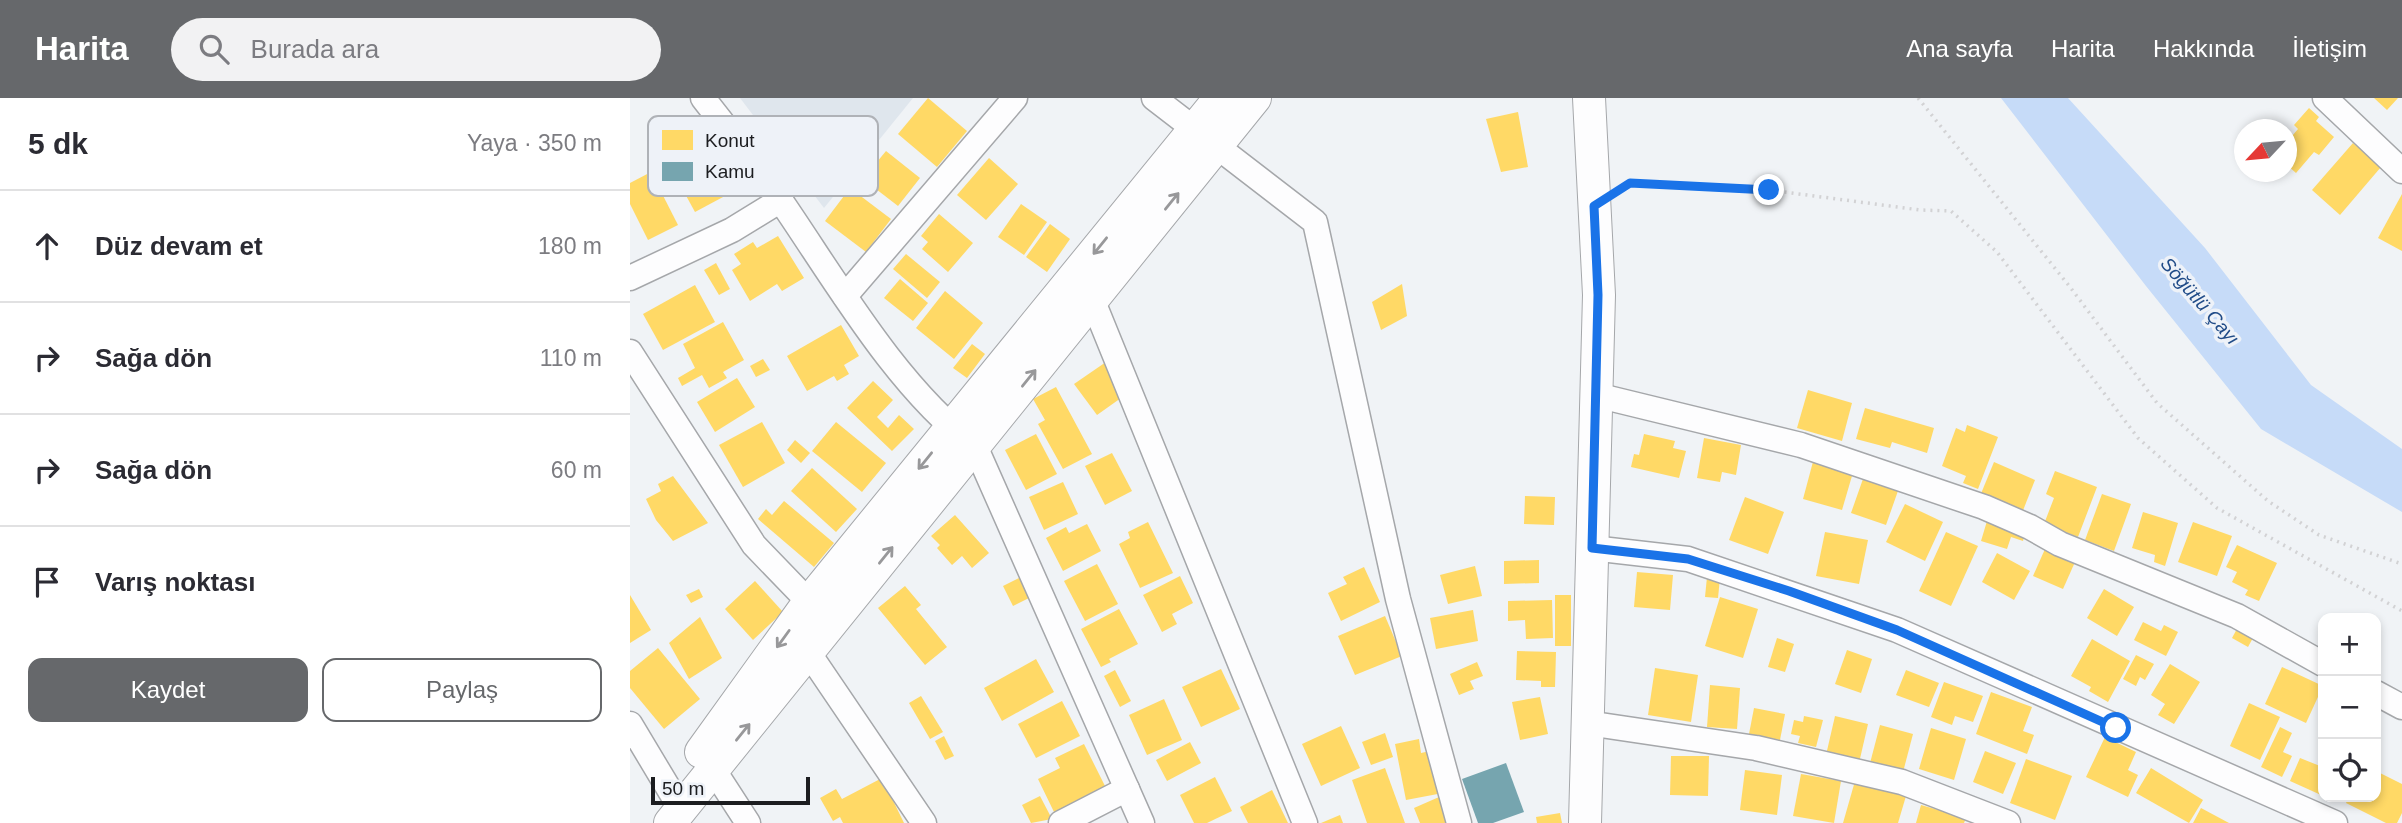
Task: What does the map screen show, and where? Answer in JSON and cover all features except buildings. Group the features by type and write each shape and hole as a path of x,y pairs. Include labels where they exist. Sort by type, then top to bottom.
{"street":[{"path":"703,98 717,116"},
{"path":"845,296 1015,98"},
{"path":"1154,98 1315,222 1398,599 1459,823"},
{"path":"671,808 809,602 1092,299 1206,137 1220,98"},
{"path":"648,823 671,808 713,769 808,652 963,437 1206,137 1255,98"},
{"path":"1585,823 1598,295 1590,98"},
{"path":"2325,98 2402,171"},
{"path":"778,196 893,362 963,437 1142,823"},
{"path":"630,278 732,230 781,200"},
{"path":"1092,299 1305,823"},
{"path":"630,352 754,545 809,602"},
{"path":"1596,395 1801,445 1984,507 2030,527 2060,544 2237,616 2318,661"},
{"path":"1592,548 1688,559 1897,630 2335,823"},
{"path":"808,652 924,823"},
{"path":"2381,696 2402,708"},
{"path":"1587,723 1756,748 1902,782 2007,823"},
{"path":"630,724 671,808"},
{"path":"713,769 748,823"},
{"path":"1061,823 1127,789"}],"path":[{"path":"1917,98 2070,287 2157,403 2268,501 2298,522 2319,535 2402,564"},
{"path":"1594,206 1630,183 1769,190 1920,210 1951,211 1997,252 2138,438 2217,508 2402,611"}],"shaded area":[{"path":"740,98 913,98 878,141 878,116 754,116"},
{"path":"815,196 834,196 824,208"}],"water":[{"name":"Söğütlü Çayı","path":"2001,98 2068,98 2205,248 2311,385 2402,449 2402,512 2261,429 2146,286"}],"route":[{"path":"1769,190 1630,183 1594,206 1598,295 1592,548 1688,559 1789,591 1897,630 2116,728"}]}
